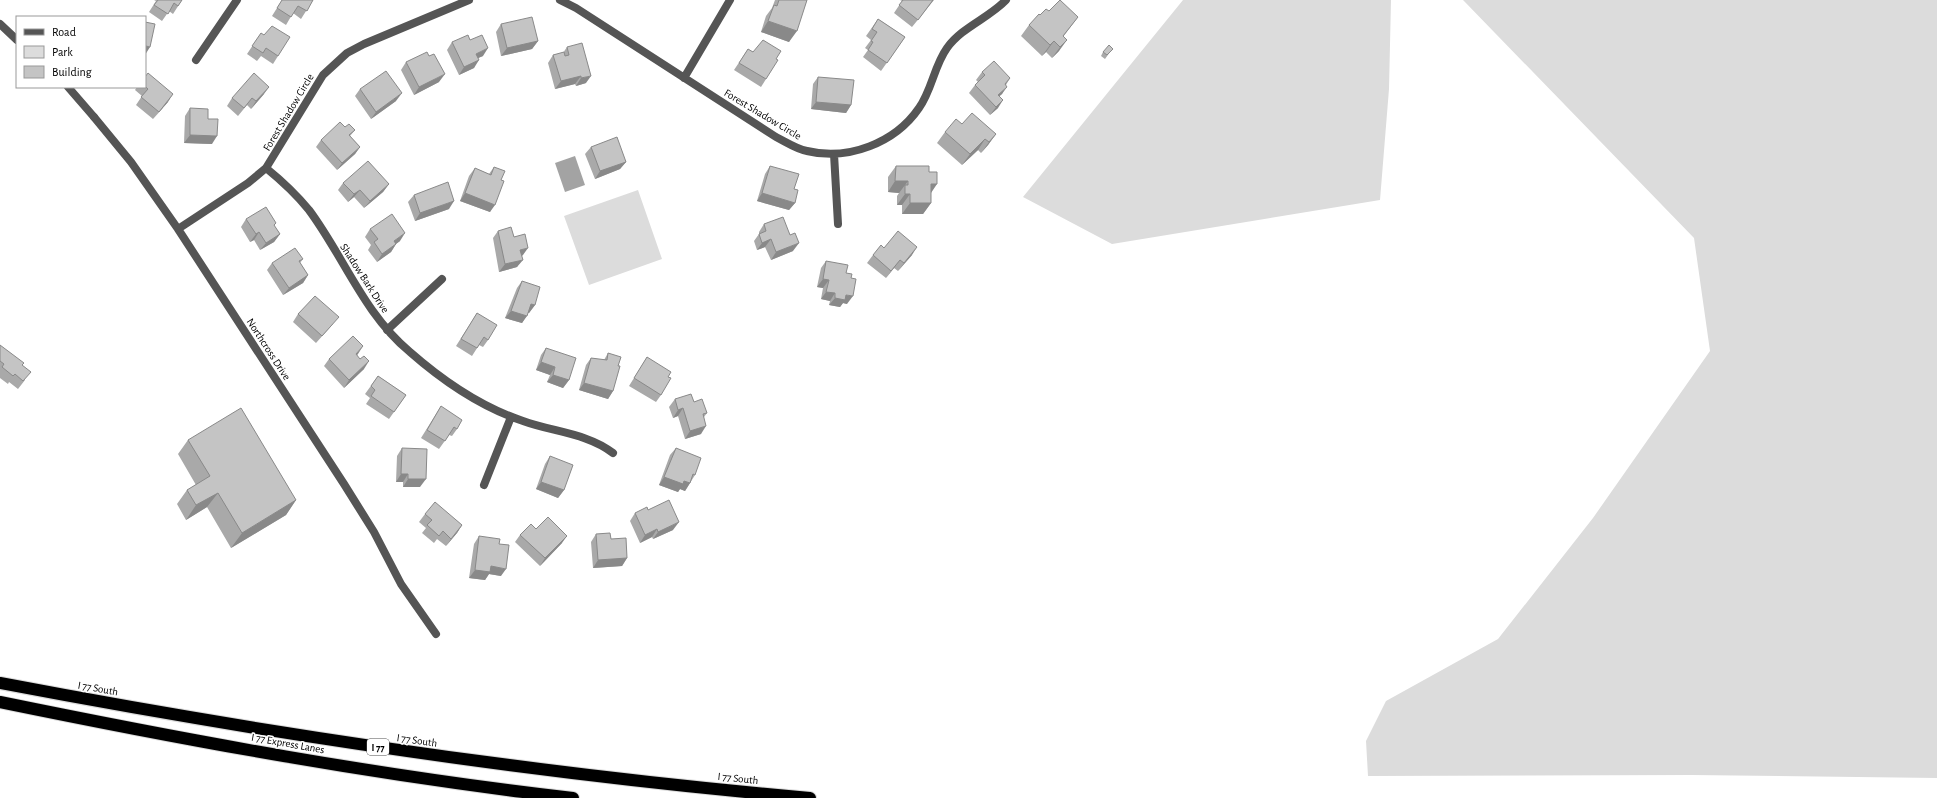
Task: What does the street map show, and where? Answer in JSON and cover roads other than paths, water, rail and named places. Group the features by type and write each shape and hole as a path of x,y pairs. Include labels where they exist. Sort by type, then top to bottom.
{"highway":[{"name":"I 77 South","path":"0,683 212,721 430,755 649,782 810,798"},
{"name":"I 77 Express Lanes","path":"0,702 208,743 309,760 427,779 573,798"}],"street":[{"path":"196,60 237,0"},
{"name":"Forest Shadow Circle","path":"560,0 576,8 793,146 807,151 834,154 870,146 900,129 920,108 947,47 970,27 1006,0"},
{"path":"684,78 730,0"},
{"name":"Forest Shadow Circle","path":"178,229 248,183 266,168 324,75 347,53 464,1"},
{"path":"0,24 16,39"},
{"name":"Northcross Drive","path":"69,88 131,162 178,229 344,484 374,532 401,584 436,634"},
{"path":"834,154 838,224"},
{"name":"Shadow Bark Drive","path":"266,168 294,193 309,211 368,306 387,330 408,351 447,382 482,403 511,417 595,442 613,453"},
{"path":"387,330 442,279"},
{"path":"484,485 511,417"}]}
